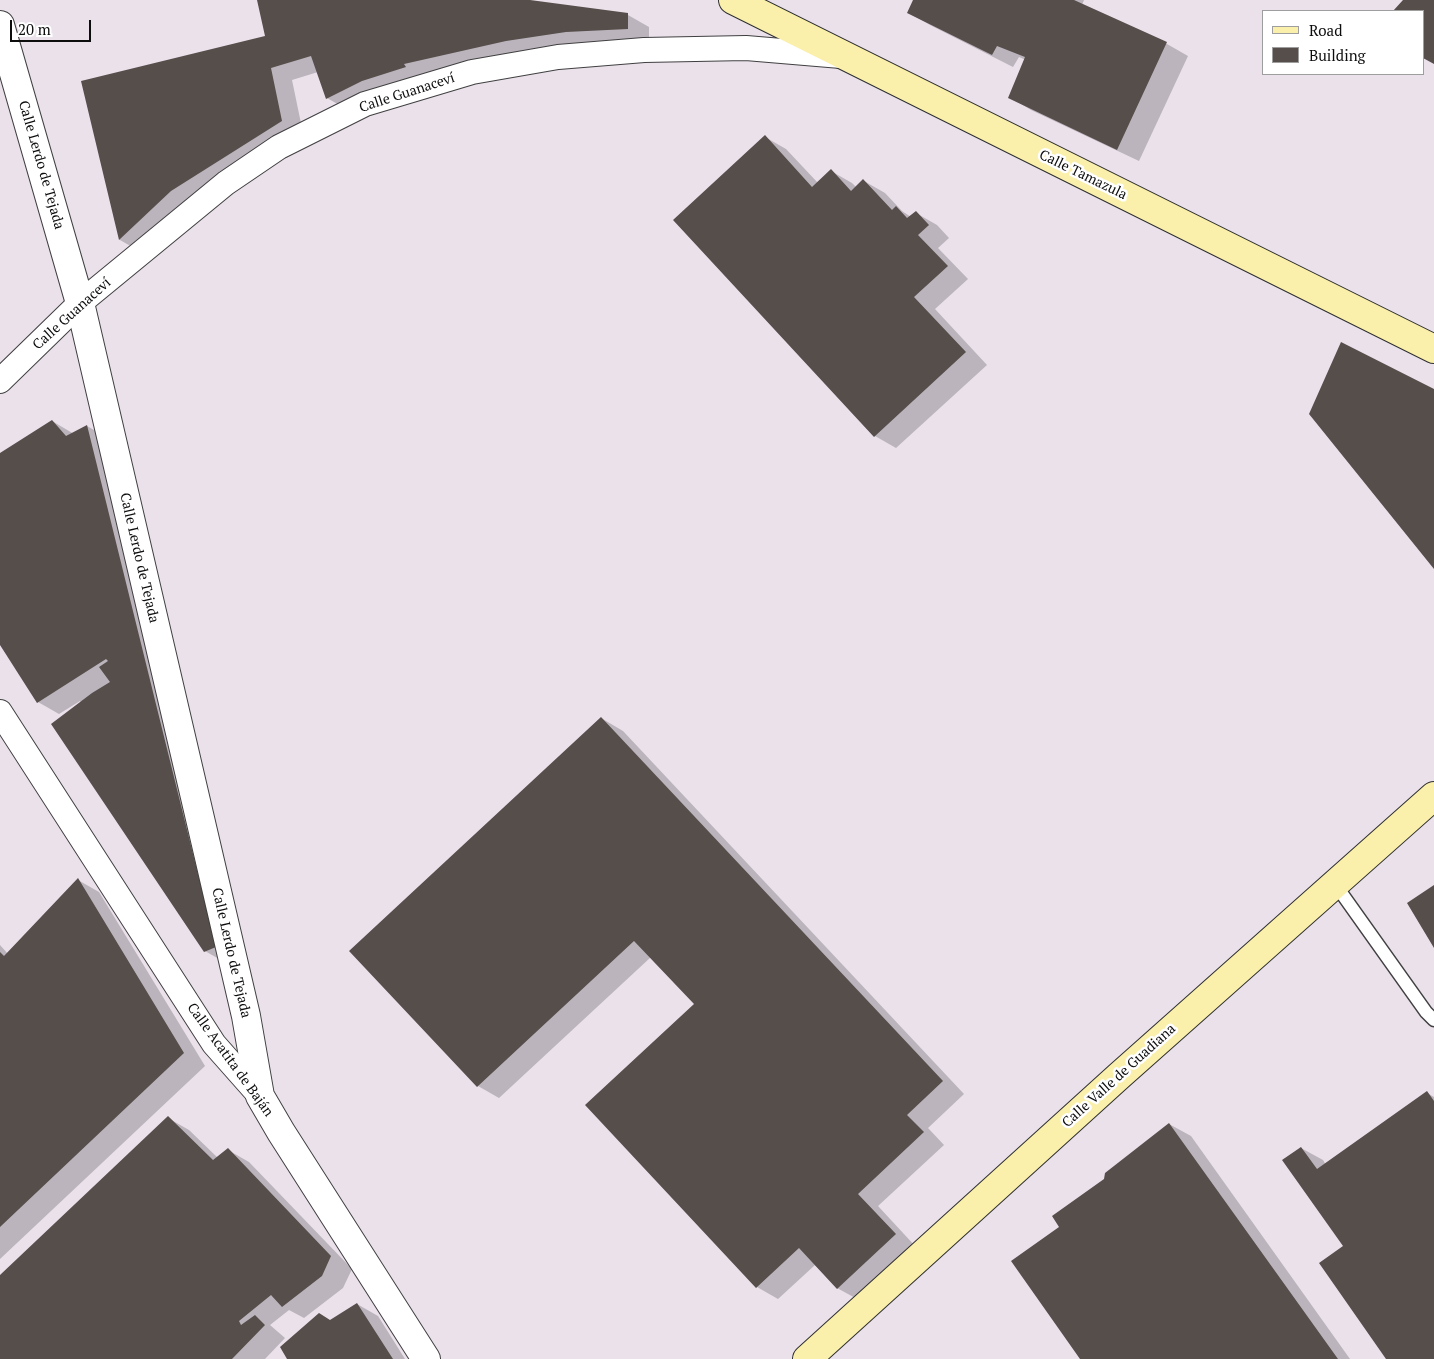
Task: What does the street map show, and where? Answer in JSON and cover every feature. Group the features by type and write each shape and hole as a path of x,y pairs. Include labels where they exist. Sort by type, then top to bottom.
{"main road":[{"name":"Calle Tamazula","path":"733,0 1434,348"},
{"name":"Calle Valle de Guadiana","path":"807,1359 1119,1076 1434,796"}],"street":[{"name":"Calle Lerdo de Tejada","path":"0,25 80,303 246,1016 260,1096"},
{"name":"Calle Guanaceví","path":"0,381 80,303 226,183 279,147 365,104 472,72 558,57 644,50 746,48 845,57"},
{"name":"Calle Acatita de Baján","path":"0,712 214,1044 260,1096 426,1359"}],"lane":[{"path":"1335,884 1426,1012 1434,1020"}],"shaded area":[{"path":"0,0 1434,0 1434,1359 0,1359"}],"building":[{"path":"257,0 530,0 628,13 628,29 566,32 506,41 404,64 406,67 362,81 326,99 311,56 271,68 282,121 171,191 119,240 81,81 265,36"},
{"path":"913,0 1074,0 1167,42 1117,150 1008,98 1025,57 997,46 992,55 907,13"},
{"path":"1403,0 1434,0 1434,64 1424,59 1424,10 1394,10"},
{"path":"765,135 812,187 831,169 851,191 863,179 892,210 896,206 907,218 916,211 929,225 918,235 948,266 914,297 966,352 874,437 673,220"},
{"path":"1341,342 1434,389 1434,569 1309,414"},
{"path":"52,420 66,436 87,425 216,947 204,952 51,724 110,682 99,667 108,661 106,659 37,703 0,645 0,453"},
{"path":"601,717 943,1081 907,1115 924,1132 858,1194 896,1234 837,1289 799,1248 756,1288 585,1105 694,1004 634,941 477,1087 349,951"},
{"path":"78,878 184,1053 0,1227 0,952 4,956"},
{"path":"1434,885 1434,948 1407,903"},
{"path":"1427,1091 1434,1101 1434,1359 1386,1359 1319,1263 1343,1246 1282,1160 1301,1147 1317,1169"},
{"path":"168,1116 213,1160 228,1148 331,1256 322,1276 282,1307 271,1295 239,1321 241,1325 255,1315 265,1325 232,1359 0,1359 0,1275"},
{"path":"1169,1123 1338,1359 1080,1359 1011,1261 1059,1227 1052,1216 1104,1179 1105,1173"},
{"path":"357,1303 393,1359 287,1359 280,1347 319,1313 330,1320"}]}
